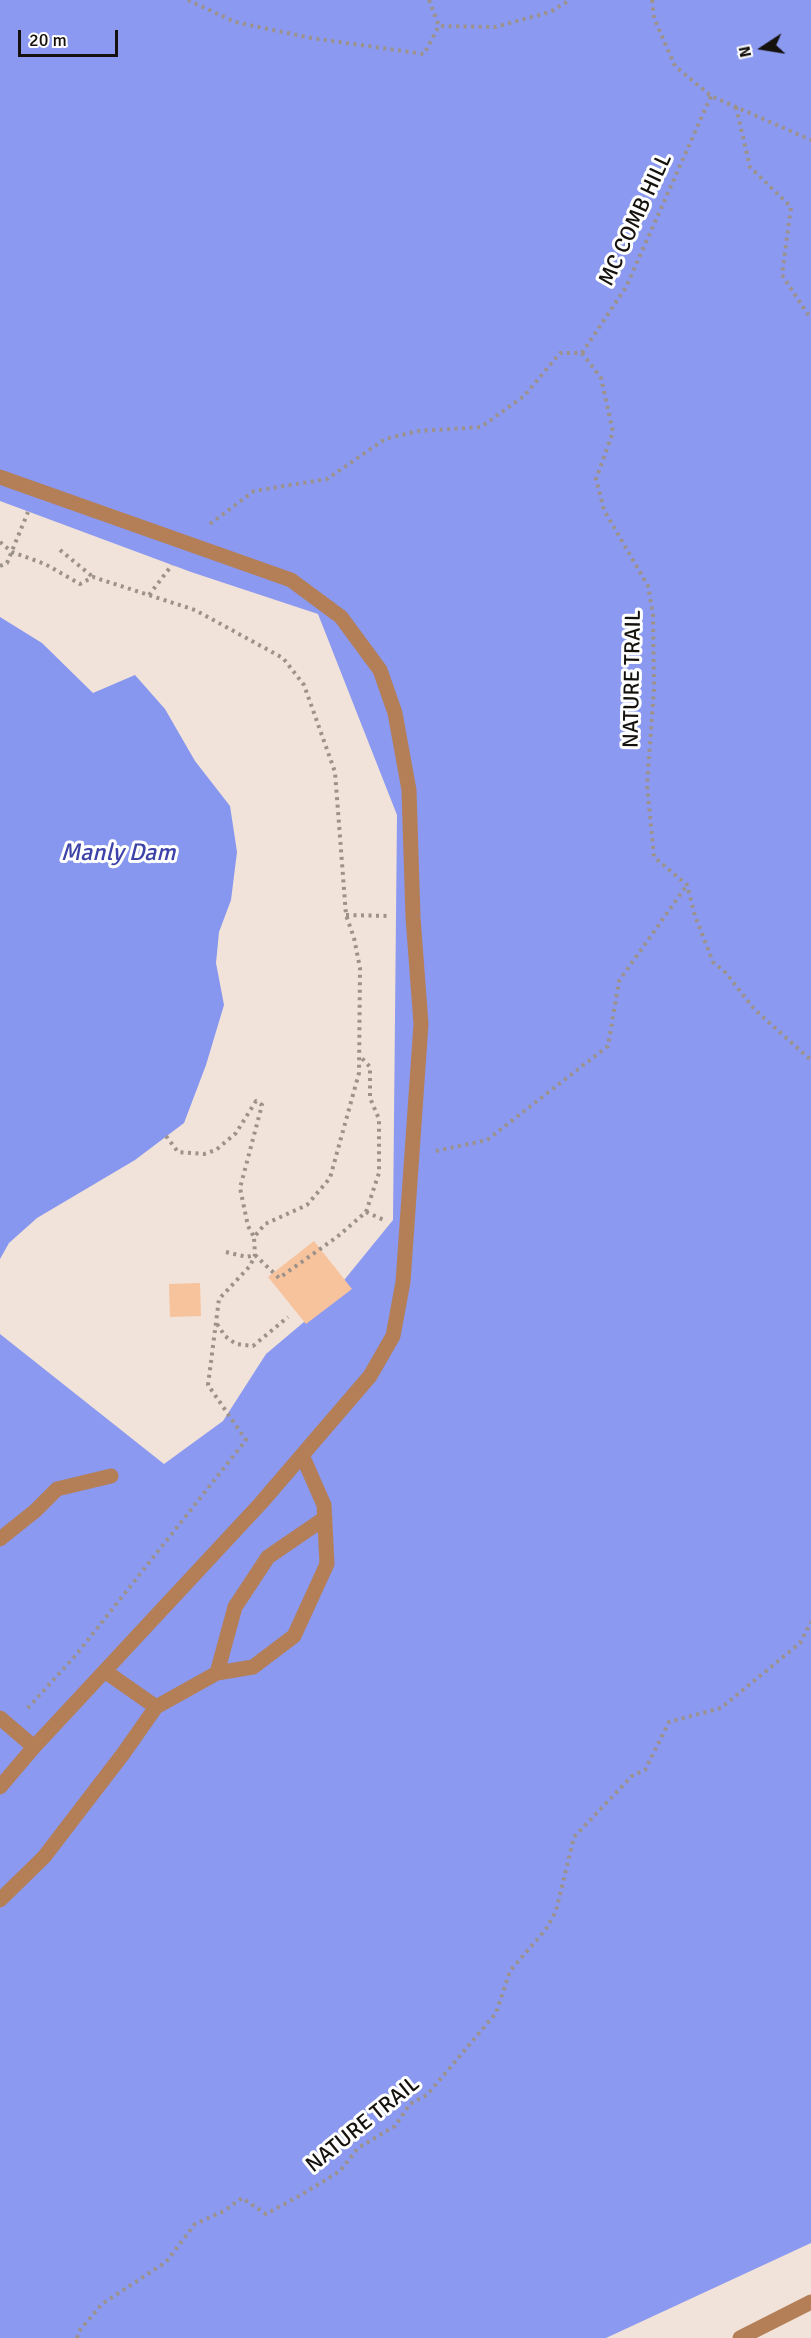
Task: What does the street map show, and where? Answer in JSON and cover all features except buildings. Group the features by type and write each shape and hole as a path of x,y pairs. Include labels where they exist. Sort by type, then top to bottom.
{"street":[{"path":"0,477 36,492 291,580 341,617 380,670 395,713 409,790 413,917 421,1024 404,1282 393,1336 370,1376 302,1455 105,1672 34,1746 0,1787"},
{"path":"0,1900 44,1857 156,1707 217,1673 253,1667 294,1636 327,1564 324,1505 302,1455"},
{"path":"0,1539 35,1511 57,1489 111,1476"},
{"path":"217,1673 235,1607 268,1557 325,1518"},
{"path":"105,1672 156,1707"},
{"path":"5,1723 34,1746"},
{"path":"740,2338 811,2302"}],"path":[{"path":"188,0 235,22 311,38 424,54 439,26 429,0"},
{"path":"439,26 495,27 550,12 570,0"},
{"path":"652,0 654,18 675,66 711,96 811,140"},
{"name":"MC COMB HILL","path":"582,353 626,288 711,96"},
{"path":"735,107 750,167 791,207 782,275 811,319"},
{"path":"219,516 254,491 327,479 385,439 418,431 481,427 525,396 560,353 582,353"},
{"name":"NATURE TRAIL","path":"582,353 601,378 613,432 596,479 604,510 648,586 653,614 654,689 647,784 654,857 687,885"},
{"path":"0,566 7,563 36,492"},
{"path":"0,542 12,552 45,564 80,584 93,577"},
{"path":"149,595 188,544"},
{"path":"60,550 93,577 195,610 283,658 304,685 335,772 346,915 354,938 360,968 359,1073 330,1178 308,1205 265,1224 254,1237"},
{"path":"687,885 695,916 713,962 726,973 754,1009 811,1060"},
{"path":"432,1152 487,1140 608,1046 620,981 687,885"},
{"path":"346,915 413,917"},
{"path":"255,1255 279,1278 337,1237 366,1212 379,1173 379,1119 370,1098 370,1067 360,1056"},
{"path":"5,1723 76,1655 246,1440 208,1385 219,1299 250,1266 255,1255 254,1237 248,1226 240,1188 262,1105 256,1101 236,1133 216,1150 204,1154 178,1152 166,1137"},
{"path":"226,1252 248,1257 255,1255"},
{"path":"217,1323 225,1336 236,1344 253,1346 288,1317"},
{"name":"NATURE TRAIL","path":"77,2338 79,2331 102,2304 166,2262 195,2224 224,2211 242,2198 266,2214 301,2195 340,2170 358,2148 395,2126 410,2104 427,2095 496,2013 510,1971 546,1929 556,1911 574,1837 632,1776 645,1770 669,1722 721,1708 800,1643 811,1622"}],"shaded area":[{"path":"0,0 811,0 811,2243 606,2338 0,2338 0,1334 164,1464 223,1421 266,1354 323,1306 393,1220 397,815 318,614 191,572 0,501"}],"water":[{"name":"Manly Dam","path":"0,617 42,643 93,693 135,675 165,709 195,761 230,806 237,852 231,900 219,932 216,963 224,1005 206,1065 184,1123 135,1160 37,1218 9,1243 0,1259"}]}
